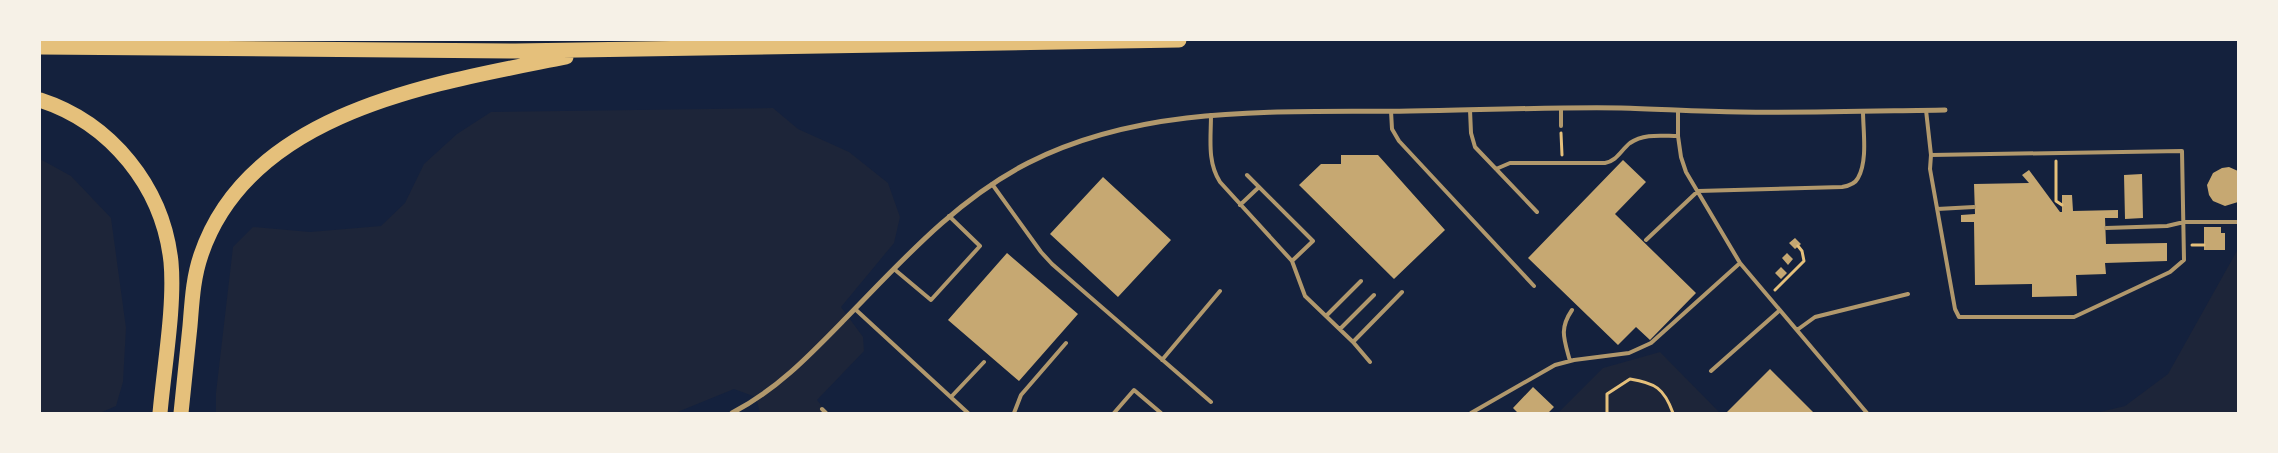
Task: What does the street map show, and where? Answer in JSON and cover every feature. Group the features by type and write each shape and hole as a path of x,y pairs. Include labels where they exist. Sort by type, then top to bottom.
{"highway":[{"path":"40,47 443,51 1179,40"},
{"path":"181,413 193,294 200,259 214,224 229,200 257,170 280,151 322,127 396,96 462,78 601,50"},
{"path":"40,100 78,117 118,148 146,185 160,216 169,248 171,280 160,413"}],"street":[{"path":"732,413 768,392 790,375 949,216 992,184 1041,157 1095,136 1141,124 1211,115 1391,111 1561,109 1741,112 1945,110"}],"lane":[{"path":"1561,109 1561,126"},
{"path":"1470,110 1472,140 1496,169 1537,212"},
{"path":"1678,110 1678,136 1684,165 1740,263 1867,413"},
{"path":"1926,110 1931,155 1930,169 1956,314 1962,317 2074,317 2176,268 2182,263 2185,254 2182,151 1931,155"},
{"path":"1391,111 1392,129 1399,141 1534,286"},
{"path":"1646,240 1698,191 1842,187 1851,185 1858,179 1863,159 1864,111"},
{"path":"1211,115 1210,151 1213,168 1220,182 1292,261 1305,296 1353,342 1370,362"},
{"path":"1496,169 1510,163 1609,162 1631,143 1640,138 1678,136"},
{"path":"1247,175 1313,241 1292,261"},
{"path":"992,184 1047,258 1211,402"},
{"path":"1240,205 1259,187"},
{"path":"1937,209 1974,207"},
{"path":"894,269 931,300 980,246 949,216"},
{"path":"2106,228 2168,226 2184,222 2238,222"},
{"path":"1471,413 1555,365 1570,361 1629,353 1651,343 1740,263"},
{"path":"1326,316 1361,281"},
{"path":"1162,360 1220,291"},
{"path":"1353,342 1402,292"},
{"path":"1797,330 1815,317 1908,294"},
{"path":"1340,329 1374,295"},
{"path":"855,309 968,413"},
{"path":"1570,361 1563,330 1566,319 1572,310"},
{"path":"1710,371 1780,310"},
{"path":"1014,413 1021,395 1066,343"},
{"path":"951,397 984,362"},
{"path":"1114,413 1134,390 1161,413"},
{"path":"822,409 826,413"}],"path":[{"path":"1561,140 1562,163"},
{"path":"2056,162 2056,202 2062,206"},
{"path":"2195,245 2204,244"},
{"path":"1782,284 1804,261 1802,251 1798,246"},
{"path":"1607,413 1607,394 1630,379 1651,383 1667,396 1673,413"}],"shaded area":[{"path":"773,108 798,129 849,152 888,183 900,217 894,243 841,307 863,337 864,351 817,400 827,413 760,413 756,397 734,389 675,413 216,413 216,393 233,247 253,227 310,232 381,226 405,203 424,164 457,134 491,112"},
{"path":"40,159 71,176 111,218 126,328 123,382 116,406 100,413 40,413"},
{"path":"2238,249 2238,413 2096,413 2125,406 2168,374"},
{"path":"1660,352 1720,413 1558,413 1603,368"}],"building":[{"path":"1341,155 1378,155 1445,230 1394,279 1299,185 1321,164 1341,164"},
{"path":"1623,160 1646,182 1615,214 1696,293 1650,340 1636,327 1618,345 1528,258"},
{"path":"2229,167 2238,171 2238,202 2225,206 2213,201 2209,195 2207,185 2213,173 2222,168"},
{"path":"2029,170 2060,212 2062,212 2062,195 2072,195 2073,211 2118,210 2118,218 2105,218 2106,244 2167,243 2167,261 2105,263 2106,274 2076,275 2077,296 2032,297 2032,284 1975,285 1974,222 1961,222 1961,215 1975,214 1974,184 2029,183 2022,175"},
{"path":"2142,174 2143,218 2125,219 2124,175"},
{"path":"1103,177 1171,240 1118,297 1050,234"},
{"path":"2204,227 2221,227 2221,233 2225,233 2225,250 2204,250"},
{"path":"1795,238 1801,244 1795,249 1789,243"},
{"path":"1007,253 1078,314 1019,381 948,320"},
{"path":"1787,253 1793,259 1788,265 1782,258"},
{"path":"1781,267 1787,273 1781,279 1775,273"},
{"path":"1770,369 1814,413 1726,413"},
{"path":"1533,387 1554,407 1548,413 1518,413 1513,408"}]}
